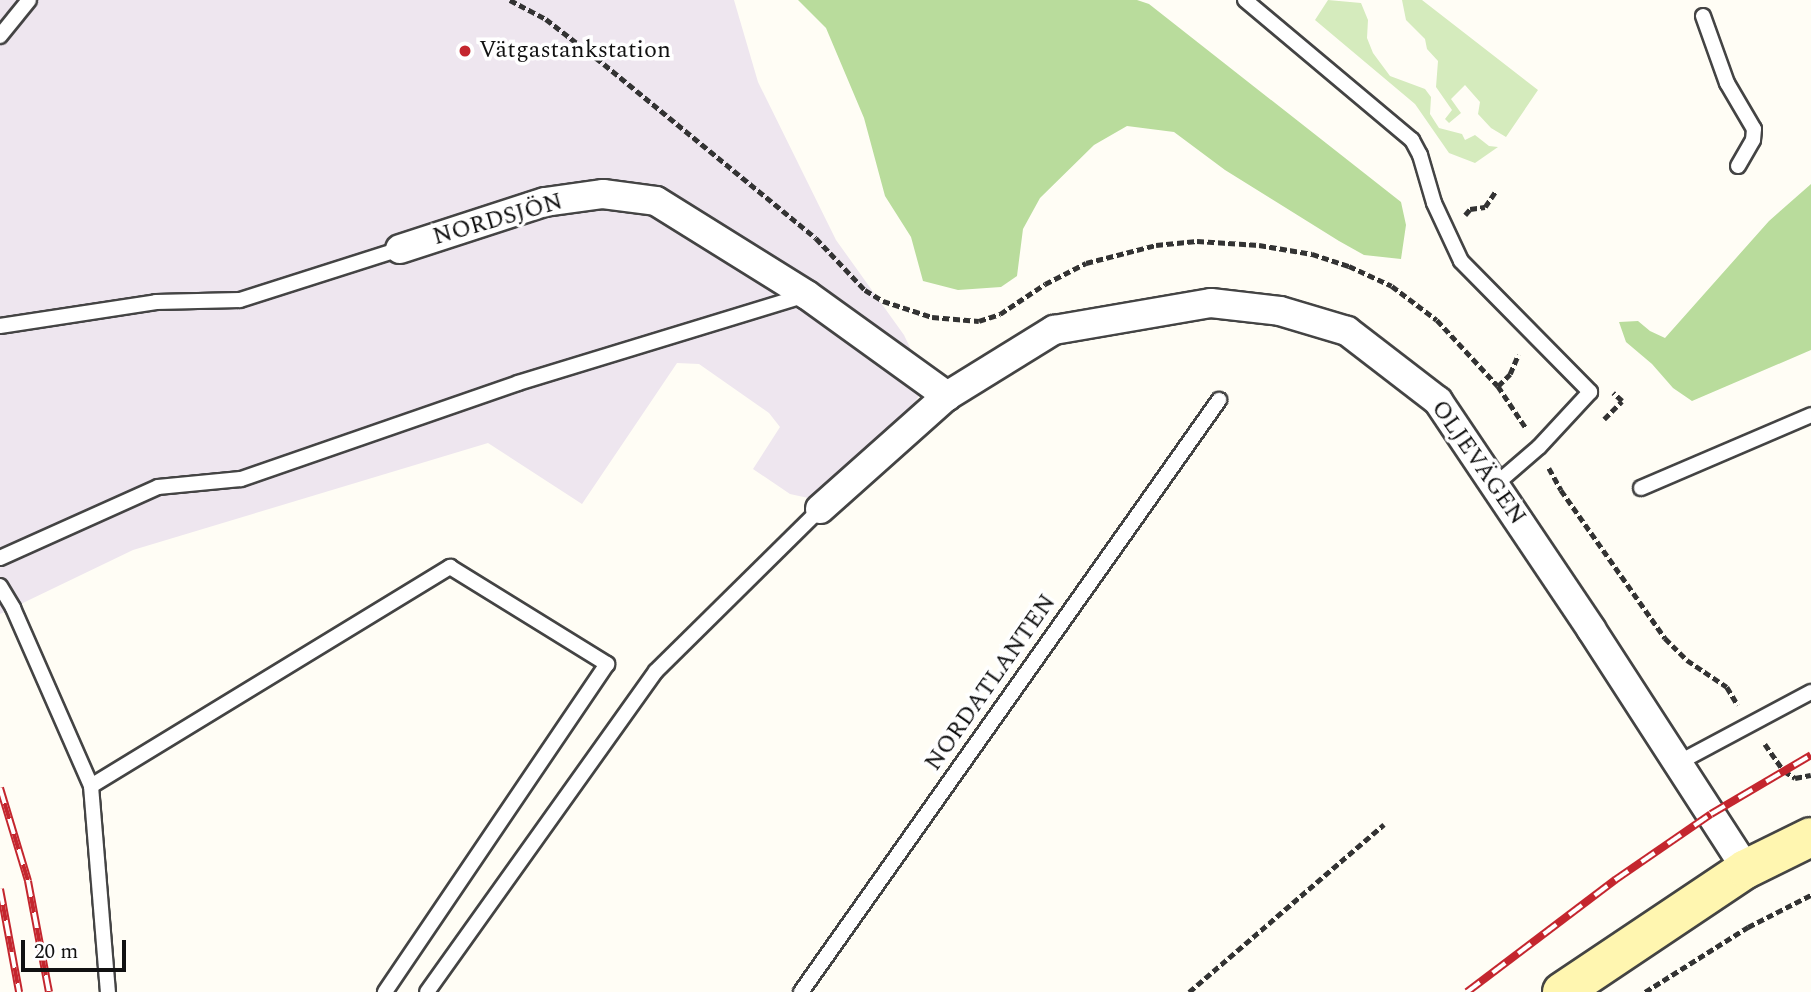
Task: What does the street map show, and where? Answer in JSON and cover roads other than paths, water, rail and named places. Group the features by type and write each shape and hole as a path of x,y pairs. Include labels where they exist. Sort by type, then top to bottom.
{"street":[{"name":"NORDSJÖN","path":"400,249 545,202 603,194 656,201 807,295 947,397"},
{"name":"OLJEVÄGEN","path":"820,509 947,397 1054,330 1211,303 1280,311 1348,331 1438,401 1591,629 1746,869"},
{"path":"1575,988 1746,869 1811,836"}],"lane":[{"path":"0,36 29,0"},
{"path":"1245,0 1412,140 1420,155 1434,203 1461,261 1590,391 1539,447 1495,485"},
{"path":"1703,16 1727,83 1754,129 1753,140 1738,166"},
{"name":"NORDSJÖN","path":"0,326 156,302 240,300 400,249"},
{"path":"0,558 158,487 241,479 518,383 807,295"},
{"name":"NORDATLANTEN","path":"801,992 1219,400"},
{"path":"1641,488 1811,415"},
{"path":"427,992 656,671 820,509"},
{"path":"91,786 450,567 607,664 385,992"},
{"path":"0,586 13,608 91,786 108,992"},
{"path":"1676,764 1811,692"}],"railway":[{"path":"1467,992 1615,880 1711,814 1811,755"},
{"path":"0,788 28,881 49,992"},
{"path":"0,889 19,992"}],"place":[{"name":"Vätgastankstation","path":"465,51"}]}
